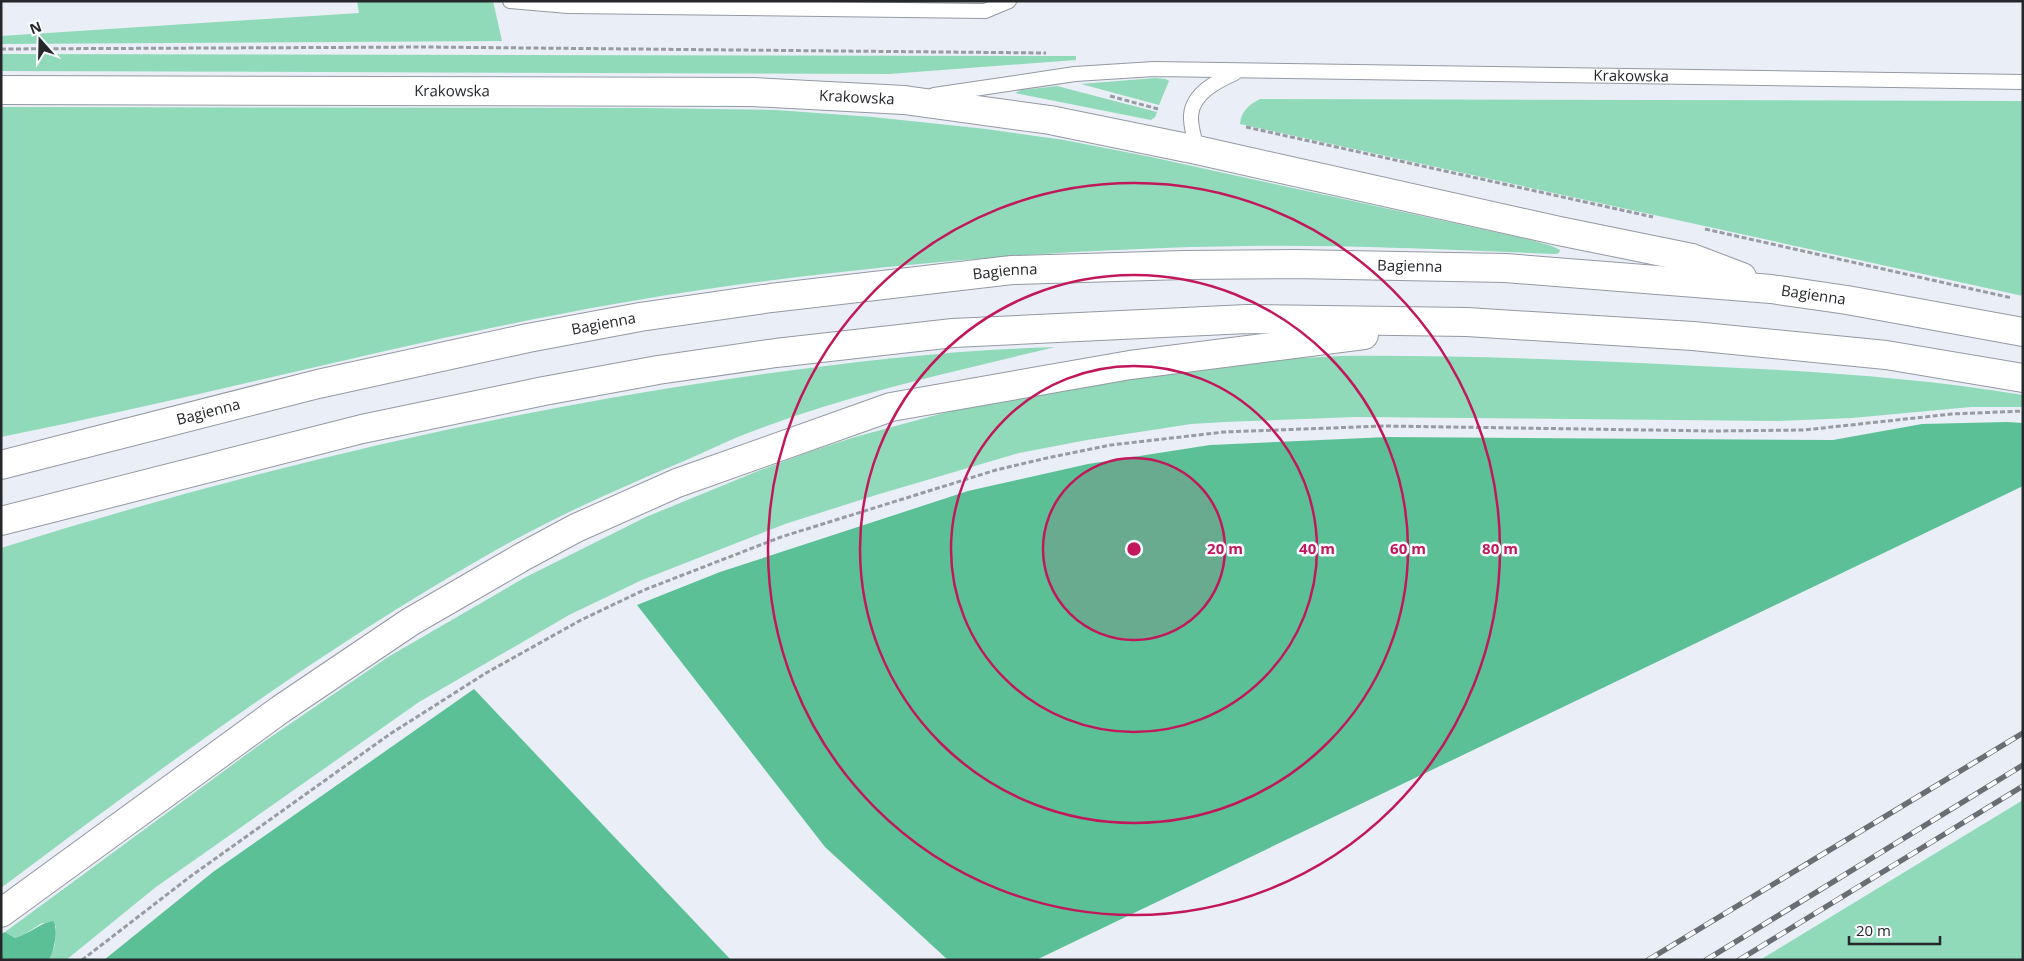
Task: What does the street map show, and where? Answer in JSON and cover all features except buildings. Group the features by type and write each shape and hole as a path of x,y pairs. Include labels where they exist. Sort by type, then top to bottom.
{"main road":[{"name":"Krakowska","path":"1,90 752,92 904,100 1050,120 1197,150 1559,231 1692,258 1771,289"},
{"name":"Bagienna","path":"1,465 318,384 528,338 640,317 771,298 1012,270 1274,264 1486,267 1588,273 1771,289 1847,300 2023,332"},
{"path":"1,521 362,429 544,391 658,370 776,353 953,333 1247,319 1467,322 1693,336 1876,354 2023,378"},
{"path":"1,913 281,709 410,622 576,528 677,483 891,407 1130,365 1467,322"}],"lane":[{"path":"510,1 568,6 986,11 1009,1"},
{"name":"Krakowska","path":"904,100 1075,74 1154,69 1238,72 2023,82"},
{"path":"1197,150 1191,115 1195,101 1214,83 1238,72"}],"path":[{"path":"1,49 427,47 1051,53"},
{"path":"1101,94 1158,109"},
{"path":"1246,127 1655,218"},
{"path":"1702,228 2013,298"},
{"path":"82,960 191,876 390,734 479,677 565,628 637,594 746,550 815,525 987,473 1111,445 1224,432 1384,426 1714,431 1804,430 1929,416 1980,412 2023,412"}],"green space":[{"path":"357,1 493,1 502,41 1,44 1,36 359,13"},
{"path":"1,54 1076,56 1076,60 889,74 1,71"},
{"path":"1155,78 1169,81 1159,105 1081,84"},
{"path":"1057,86 1157,112 1151,120 1015,93 1022,90"},
{"path":"1260,99 2023,101 2023,296 1240,124 1246,109"},
{"path":"1,107 644,108 776,110 873,117 986,129 1064,140 1151,157 1527,239 1560,250 1556,254 1325,246 1182,247 984,258 786,278 630,301 540,318 1,437"},
{"path":"1055,347 862,395 786,419 627,485 529,532 419,595 297,674 177,758 1,888 1,548 90,521 269,472 449,429 540,411 722,380 846,363 972,351"},
{"path":"1339,356 1429,356 1564,360 1861,376 2023,395 2023,407 1971,407 1852,418 1777,421 1355,417 1225,422 1191,424 1087,440 1019,453 785,524 642,580 569,615 419,702 156,887 66,960 49,960 55,945 56,926 42,923 15,938 5,932 262,743 388,657 524,578 646,517 809,452 855,437 962,408 1056,388 1264,360"},
{"path":"2023,423 2023,486 1036,960 948,960 825,847 637,605 720,572 968,491 1088,464 1210,445 1388,437 1833,440 1922,424"},
{"path":"474,689 731,960 104,960 213,872"},
{"path":"2023,800 2023,960 1760,960"},
{"path":"53,921 56,929 55,940 49,960 1,960 1,934 5,932 15,938"}],"railway":[{"path":"1648,960 2023,733"},
{"path":"1706,960 2023,765"},
{"path":"1739,960 2023,786"}]}
